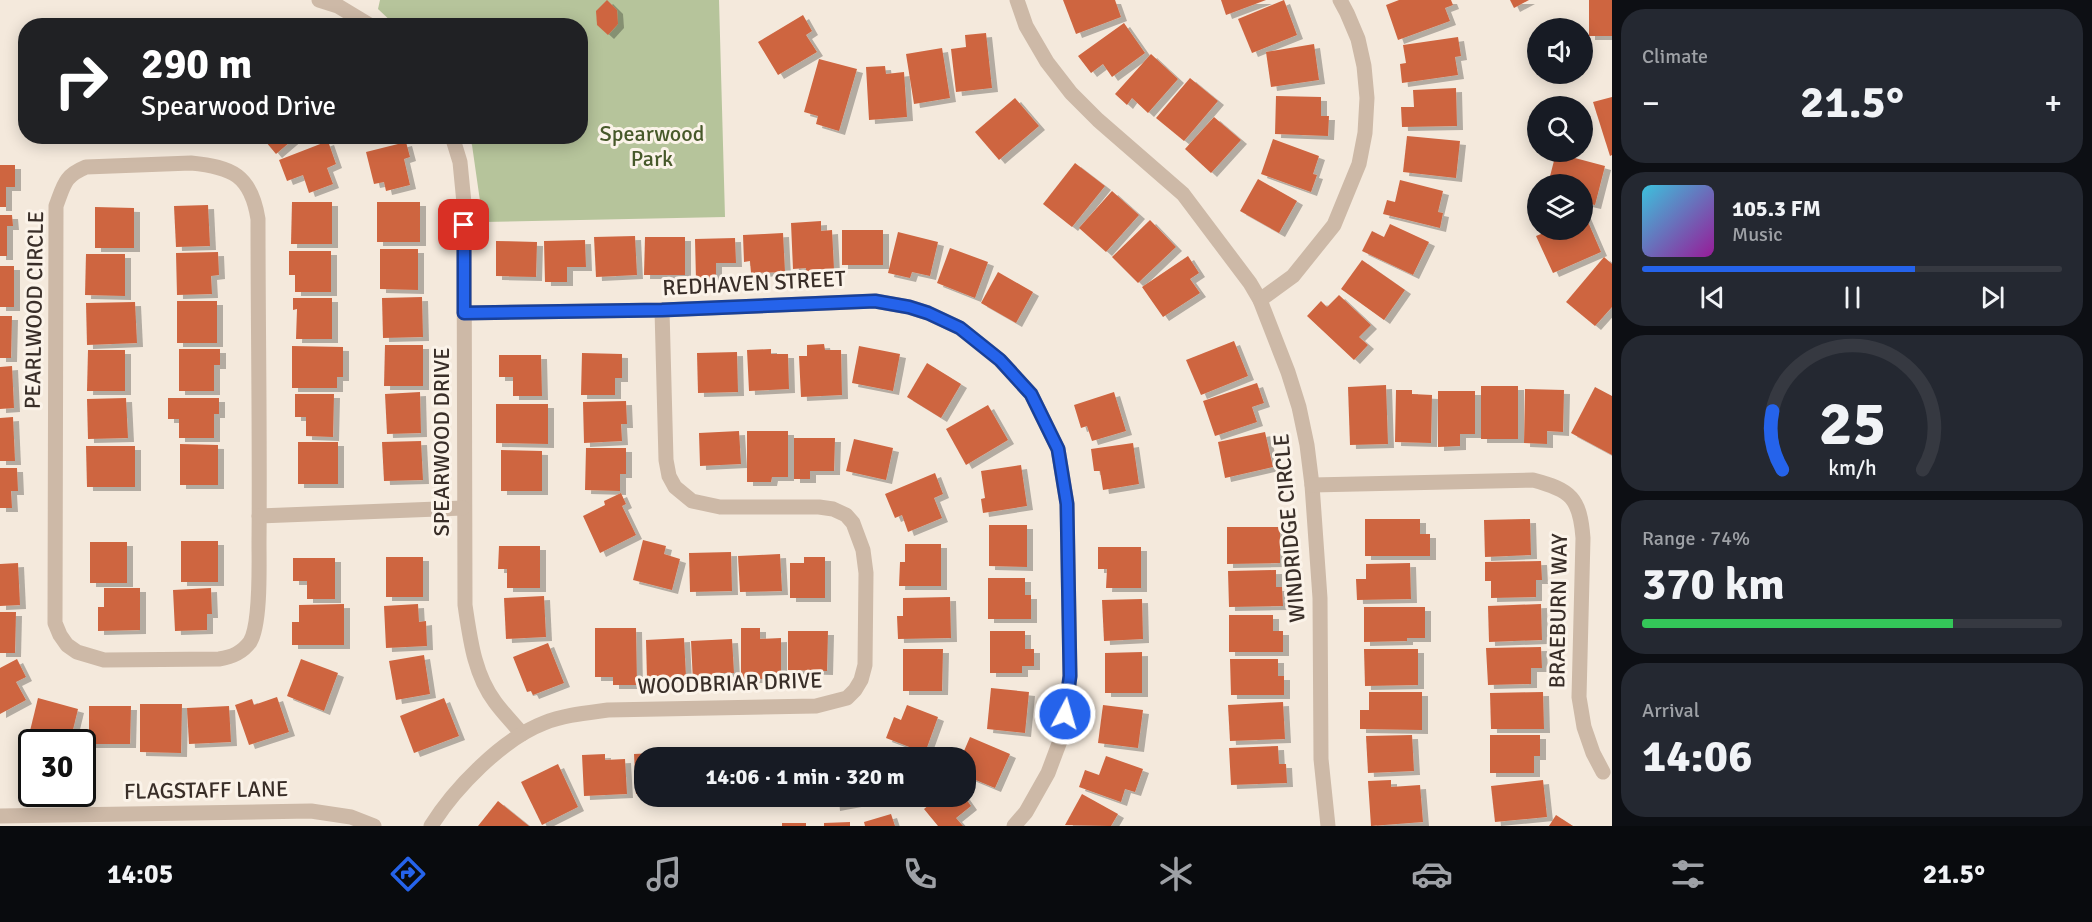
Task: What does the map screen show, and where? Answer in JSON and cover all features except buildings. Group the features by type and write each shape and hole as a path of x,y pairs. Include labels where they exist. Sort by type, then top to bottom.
{"street":[{"path":"318,0 340,3 360,18"},
{"name":"WINDRIDGE CIRCLE","path":"1017,0 1026,26 1047,62 1071,93 1098,120 1183,194 1250,283 1260,300 1288,372 1299,407 1312,485 1320,598 1321,759 1328,826"},
{"path":"1260,300 1293,276 1334,225 1359,164 1365,133 1367,98 1364,66 1358,39 1340,0"},
{"name":"SPEARWOOD DRIVE","path":"454,144 460,162 464,204 465,605 471,649 485,685 494,701 522,734"},
{"name":"PEARLWOOD CIRCLE","path":"191,163 213,165 226,169 241,179 250,189 258,219 259,516 258,611 251,641 242,651 232,657 104,660 77,652 67,645 60,635 55,623 56,206 66,178 75,171 86,167 191,163"},
{"name":"REDHAVEN STREET","path":"464,313 662,310 875,301 928,313 960,328 1000,360 1031,394 1058,449 1067,504 1070,676 1063,733 1048,773 1026,812 1014,826"},
{"name":"WOODBRIAR DRIVE","path":"431,826 442,809 483,765 522,734 544,723 581,713 599,711 816,706 847,698 861,680 865,665 866,573 863,550 853,523 846,515 833,509 819,507 720,507 692,501 675,487 669,476 666,460 662,310"},
{"name":"BRAEBURN WAY","path":"1312,485 1533,480 1558,487 1572,498 1581,517 1583,538 1579,697 1584,727 1593,753 1603,772"},
{"path":"259,516 463,508"},
{"name":"FLAGSTAFF LANE","path":"0,816 311,811 351,817 374,826"}],"green space":[{"name":"Spearwood Park","path":"380,0 719,0 725,217 483,222 472,144 588,144 588,18 388,18 378,9"}],"route":[{"path":"464,225 464,313 662,310 875,301 928,313 960,328 1000,360 1031,394 1058,449 1067,504 1070,676 1065,714"}]}
